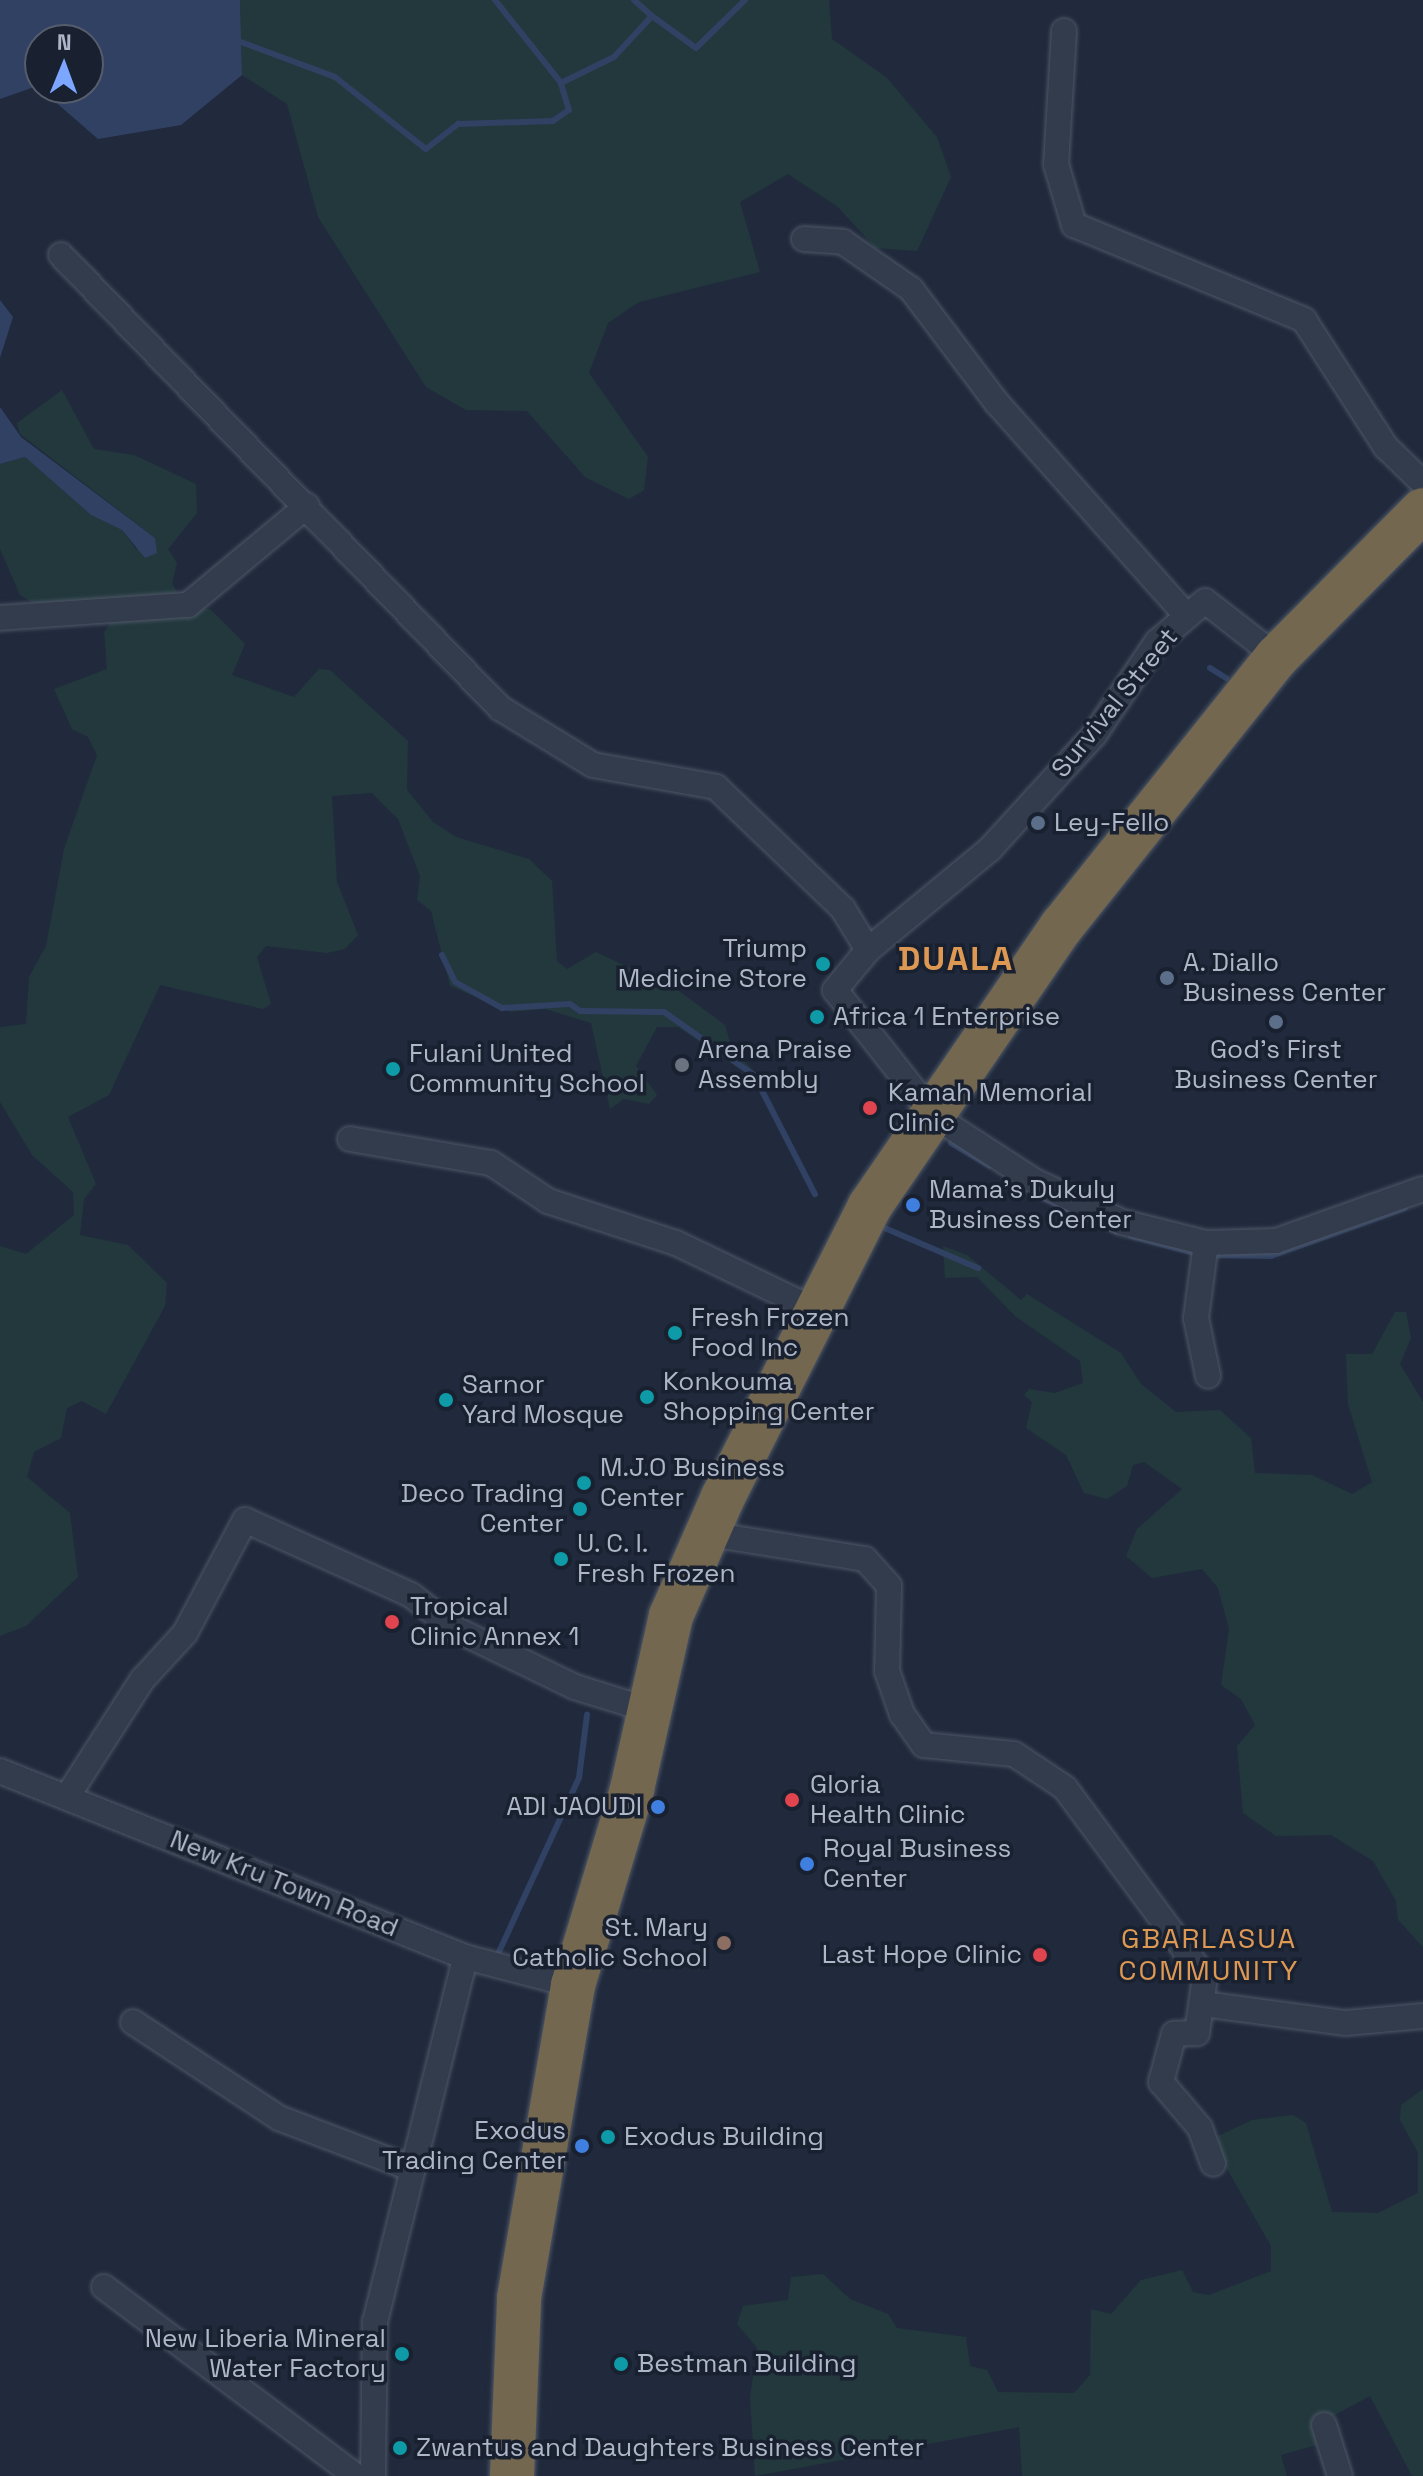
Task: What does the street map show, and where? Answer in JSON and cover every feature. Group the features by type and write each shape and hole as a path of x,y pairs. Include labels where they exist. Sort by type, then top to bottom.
{"highway":[{"path":"512,2476 519,2298 573,1985 652,1711 671,1616 813,1309 870,1206 1062,926 1277,657 1423,510"}],"street":[{"path":"1064,31 1056,164 1074,225 1304,320 1386,447 1423,483"},
{"path":"804,239 843,242 911,289 997,403 1187,616"},
{"path":"61,255 500,708 593,765 716,787 843,909 868,950"},
{"path":"0,618 151,610 199,600 307,506"},
{"name":"Survival Street","path":"934,1116 835,990 868,950 990,849 1094,735 1157,642 1205,601 1277,657"},
{"path":"934,1116 1072,1200 1122,1222 1206,1243 1276,1241 1423,1189"},
{"path":"350,1139 491,1163 548,1201 676,1243 813,1309"},
{"path":"1206,1243 1196,1318 1208,1376"},
{"path":"67,1797 142,1680 185,1633 245,1520 411,1595 455,1629 575,1687 652,1711"},
{"path":"709,1534 865,1559 889,1586 887,1671 902,1714 924,1745 1014,1754 1065,1788 1194,1958 1205,1977 1197,2033 1174,2034 1161,2082 1200,2128 1213,2164"},
{"name":"New Kru Town Road","path":"0,1771 465,1957 573,1985"},
{"path":"373,2476 375,2322 410,2168 465,1957"},
{"path":"1203,2004 1346,2023 1423,2016"},
{"path":"133,2022 279,2118 410,2168"},
{"path":"104,2287 356,2476"},
{"path":"1324,2425 1340,2476"}],"green space":[{"path":"240,0 829,0 832,39 886,77 937,137 951,177 917,251 875,248 838,207 788,174 740,202 760,272 639,302 608,323 589,373 648,457 644,490 629,499 585,477 527,411 466,410 426,387 318,217 287,104 242,75"},
{"path":"62,390 94,449 134,455 196,484 197,513 168,549 177,563 172,583 185,607 210,609 245,644 232,675 294,697 319,669 330,670 408,741 407,790 433,822 456,837 529,859 552,881 557,961 567,969 596,952 679,991 725,1025 732,1049 754,1071 750,1076 678,1027 657,1027 636,1066 657,1095 649,1104 624,1099 610,1109 591,1023 545,1009 511,1012 450,986 431,911 417,900 420,876 398,819 372,793 332,796 337,882 358,935 345,949 327,953 266,946 257,957 271,1004 263,1009 160,985 109,1095 68,1117 96,1184 84,1199 80,1235 128,1245 167,1283 165,1306 106,1414 82,1401 67,1408 61,1438 34,1452 27,1477 70,1513 78,1577 26,1626 0,1636 0,1246 26,1254 74,1215 73,1192 32,1155 0,1102 0,1027 26,1024 29,977 46,946 64,849 97,755 88,737 72,729 54,689 107,669 104,632 115,617 43,609 20,595 0,549 0,464 25,457 91,515 122,530 136,549 155,538 20,434 17,423"},
{"path":"943,1246 967,1255 1021,1300 1027,1294 1121,1353 1141,1384 1176,1412 1220,1410 1251,1438 1255,1473 1312,1475 1352,1494 1372,1482 1348,1404 1346,1354 1372,1354 1395,1312 1406,1312 1411,1338 1400,1364 1423,1402 1423,1947 1398,1920 1396,1901 1373,1861 1331,1835 1276,1836 1243,1813 1237,1746 1255,1725 1241,1699 1221,1685 1229,1629 1218,1588 1202,1569 1152,1578 1126,1556 1137,1529 1182,1489 1144,1462 1133,1465 1127,1486 1107,1499 1084,1493 1066,1455 1026,1428 1032,1402 1024,1395 1029,1389 1055,1393 1083,1383 1080,1361 1015,1316 977,1277 945,1278"},
{"path":"1423,2089 1423,2476 1412,2476 1370,2396 1316,2425 1320,2444 1281,2455 1287,2476 1022,2476 1019,2427 755,2476 750,2397 757,2348 737,2324 743,2306 788,2300 791,2277 823,2274 850,2299 888,2314 897,2328 966,2337 970,2366 987,2370 998,2392 1074,2393 1090,2375 1091,2309 1111,2314 1141,2280 1182,2270 1193,2292 1209,2295 1271,2271 1271,2246 1222,2160 1218,2136 1252,2120 1293,2115 1306,2123 1332,2212 1378,2213 1418,2193 1418,2153 1400,2120 1401,2105"}],"water":[{"path":"0,0 240,0 242,75 181,125 98,139 58,104 104,104 104,24 24,24 24,91 0,99"},
{"path":"0,300 13,317 0,358"},
{"path":"0,407 21,437 155,538 157,553 145,558 122,530 91,515 25,457 0,464"}],"waterway":[{"path":"495,0 561,83 614,57 652,16 696,48 745,0"},
{"path":"634,0 652,16"},
{"path":"241,42 335,77 426,149 458,124 553,121 569,110 561,83"},
{"path":"1210,668 1226,678"},
{"path":"442,955 455,982 502,1008 570,1004 580,1011 664,1012 754,1075 815,1194"},
{"path":"951,1143 990,1166"},
{"path":"1037,1195 1117,1232"},
{"path":"1209,1255 1271,1256 1405,1208"},
{"path":"880,1226 978,1268"},
{"path":"1131,1236 1198,1254"},
{"path":"498,1954 579,1778 587,1715"}],"place":[{"name":"Ley-Fello","path":"1038,823"},
{"name":"Triump Medicine Store","path":"823,964"},
{"name":"A. Diallo Business Center","path":"1167,978"},
{"name":"Africa 1 Enterprise","path":"817,1017"},
{"name":"God's First Business Center","path":"1276,1022"},
{"name":"Arena Praise Assembly","path":"682,1065"},
{"name":"Fulani United Community School","path":"393,1069"},
{"name":"Kamah Memorial Clinic","path":"870,1108"},
{"name":"Mama's Dukuly Business Center","path":"913,1205"},
{"name":"Fresh Frozen Food Inc","path":"675,1333"},
{"name":"Konkouma Shopping Center","path":"647,1397"},
{"name":"Sarnor Yard Mosque","path":"446,1400"},
{"name":"M.J.O Business Center","path":"584,1483"},
{"name":"Deco Trading Center","path":"580,1509"},
{"name":"U. C. I. Fresh Frozen","path":"561,1559"},
{"name":"Tropical Clinic Annex 1","path":"392,1622"},
{"name":"Gloria Health Clinic","path":"792,1800"},
{"name":"ADI JAOUDI","path":"658,1807"},
{"name":"Royal Business Center","path":"807,1864"},
{"name":"St. Mary Catholic School","path":"724,1943"},
{"name":"Last Hope Clinic","path":"1040,1955"},
{"name":"Exodus Building","path":"608,2137"},
{"name":"Exodus Trading Center","path":"582,2146"},
{"name":"New Liberia Mineral Water Factory","path":"402,2354"},
{"name":"Bestman Building","path":"621,2364"},
{"name":"Zwantus and Daughters Business Center","path":"400,2448"}],"district":[{"name":"DUALA","path":"956,959"},
{"name":"GBARLASUA COMMUNITY","path":"1209,1954"}]}
